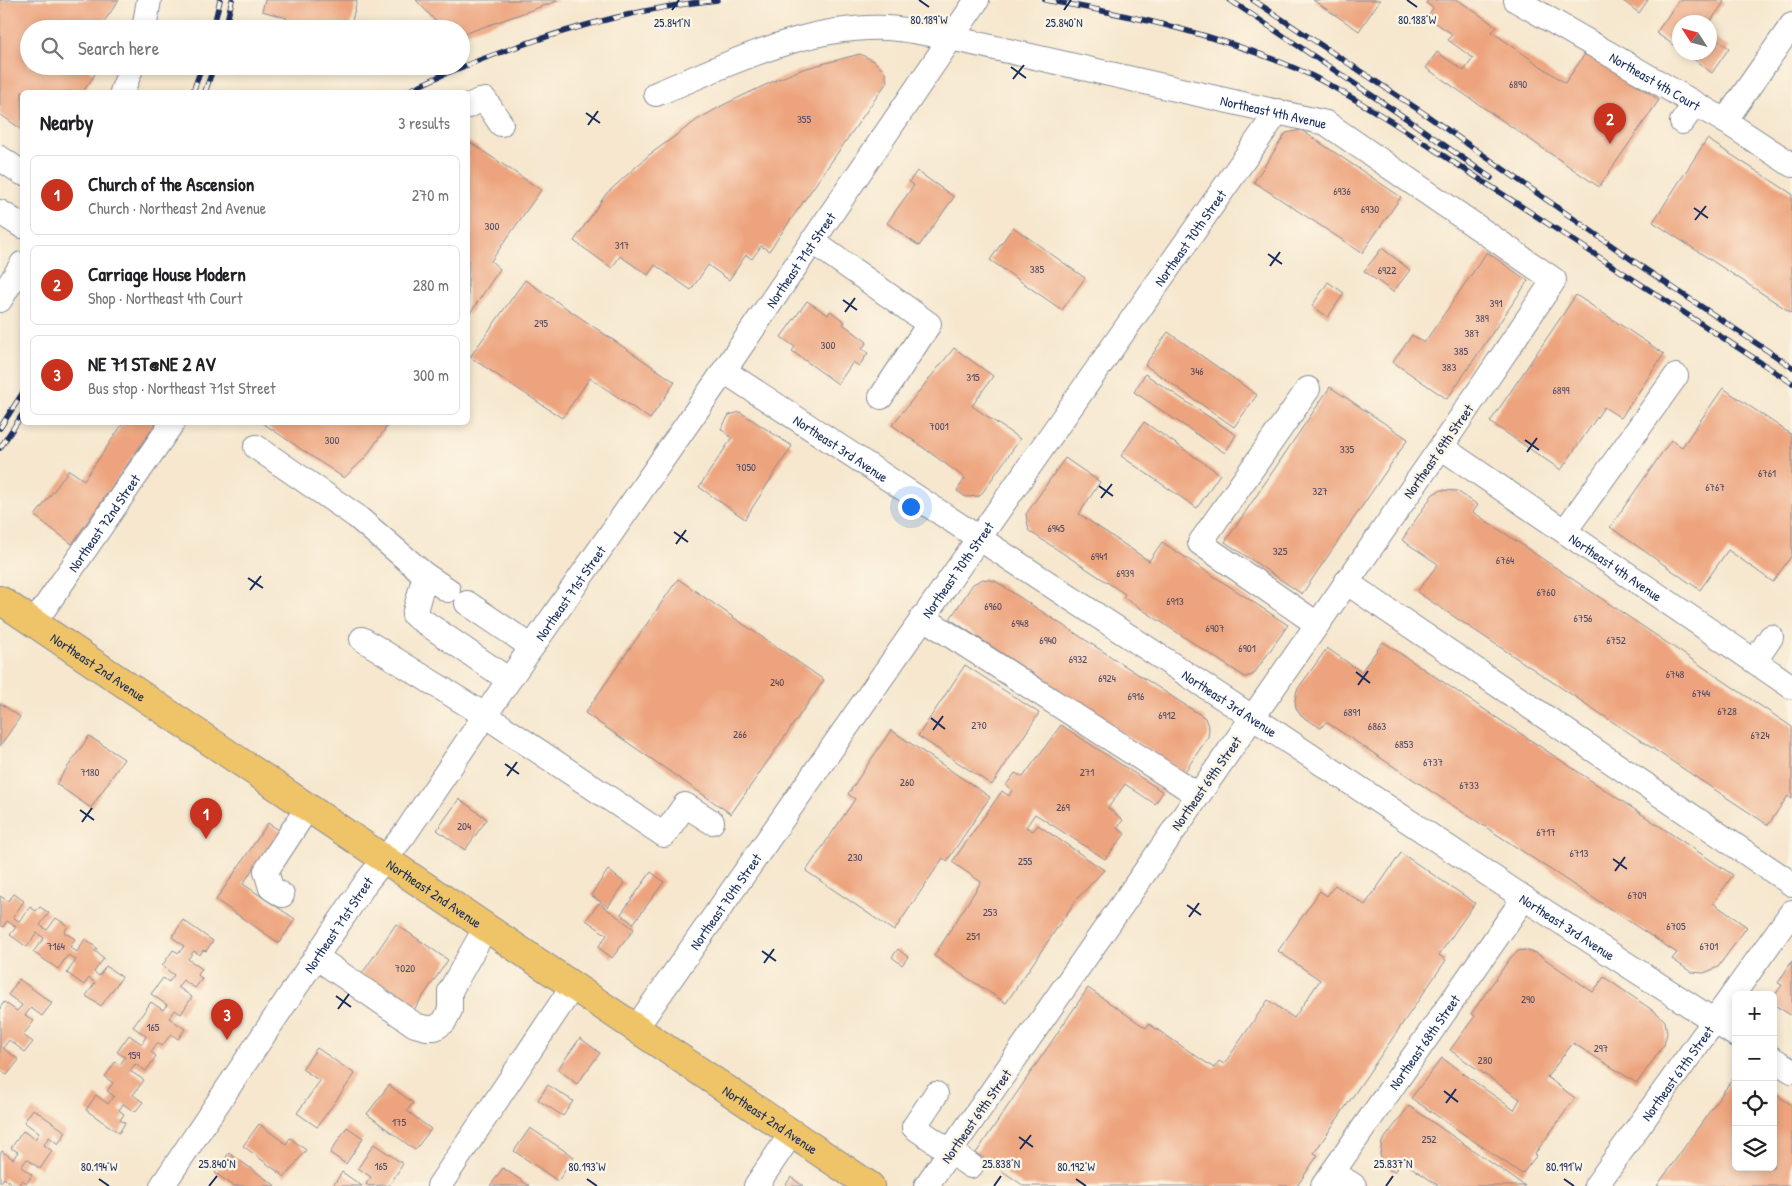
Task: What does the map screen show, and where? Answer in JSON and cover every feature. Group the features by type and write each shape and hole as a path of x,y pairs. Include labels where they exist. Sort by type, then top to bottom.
{"main road":[{"name":"Northeast 2nd Avenue","path":"1,602 870,1186"}],"street":[{"path":"146,20 149,0"},
{"name":"Northeast 71st Street","path":"162,1186 367,881 404,835 977,0"},
{"name":"Northeast 4th Court","path":"1517,0 1725,121 1792,165"},
{"path":"1725,121 1792,25"},
{"name":"Northeast 4th Avenue","path":"656,94 790,40 816,34 886,28 918,31 1326,122 1554,280"},
{"path":"123,90 129,75"},
{"path":"470,105 485,100 501,124"},
{"path":"1682,122 1696,104"},
{"name":"Northeast 70th Street","path":"636,1028 1278,111"},
{"path":"0,158 20,172"},
{"path":"0,212 20,225"},
{"path":"812,241 929,324 882,396"},
{"path":"0,300 20,267"},
{"name":"Northeast 69th Street","path":"926,1186 1441,446 1554,280"},
{"name":"Northeast 3rd Avenue","path":"724,371 1252,717 1524,898 1732,1032"},
{"path":"1565,532 1676,376"},
{"path":"1308,389 1200,543 1317,624"},
{"name":"Northeast 72nd Street","path":"34,623 61,570 171,425"},
{"name":"Northeast 4th Avenue","path":"1441,446 1792,687"},
{"path":"256,447 356,516 425,575 532,647"},
{"path":"425,575 414,615 509,680"},
{"path":"1346,582 1792,884"},
{"path":"922,617 1198,795"},
{"path":"1755,661 1771,636"},
{"path":"362,639 486,716 664,835 685,805 712,822"},
{"path":"282,895 271,888 266,871 308,807"},
{"name":"Northeast 68th Street","path":"1328,1179 1524,898"},
{"name":"Northeast 67th Street","path":"1596,1186 1792,912"},
{"path":"316,957 415,1025 434,1028 444,1022 450,1010 450,991 486,927"},
{"path":"439,1186 573,986"},
{"path":"1777,1062 1792,1071"},
{"path":"936,1094 914,1127 971,1166"},
{"path":"756,1186 791,1134"},
{"path":"1328,1179 1354,1186"}],"building":[{"path":"0,0 119,0 105,20 20,20 20,75 94,75 84,90 20,90 20,129 0,114"},
{"path":"265,0 357,0 352,20 287,20 287,18 262,11"},
{"path":"416,0 557,0 470,32 470,20 435,20"},
{"path":"1313,0 1380,0 1359,31"},
{"path":"1428,0 1458,0 1497,27 1492,32 1565,83 1587,51 1659,100 1599,187 1426,68 1437,52 1464,71 1473,58 1448,40 1452,34 1427,17 1433,8 1426,3"},
{"path":"1622,0 1648,0 1639,13"},
{"path":"1679,0 1720,0 1724,2 1715,15 1672,15 1672,44 1656,33"},
{"path":"1717,39 1729,48 1712,73 1695,60 1717,60"},
{"path":"860,54 874,61 885,72 887,82 769,251 761,246 752,259 746,255 729,280 708,265 691,290 655,265 648,275 620,256 612,268 574,241 606,194 649,155 697,120 723,105 803,69"},
{"path":"1301,130 1401,197 1362,253 1254,182 1286,133"},
{"path":"1707,139 1792,194 1792,313 1653,222"},
{"path":"470,142 541,190 491,261 500,269 470,313"},
{"path":"917,171 954,197 919,246 887,223 914,185 909,182"},
{"path":"1013,227 1085,278 1062,310 990,260"},
{"path":"1382,248 1410,270 1393,292 1364,271"},
{"path":"1487,252 1528,281 1447,399 1393,362 1412,335 1424,343"},
{"path":"525,280 675,382 650,419 590,378 562,418 470,357"},
{"path":"1328,282 1344,293 1328,317 1312,306"},
{"path":"1576,295 1664,354 1621,418 1604,407 1561,470 1490,422"},
{"path":"807,301 828,315 830,311 845,322 843,324 867,342 862,349 868,353 859,366 853,362 838,384 792,351 795,347 781,337"},
{"path":"1168,332 1257,395 1234,427 1145,365"},
{"path":"954,348 993,376 972,406 1020,439 980,496 966,497 957,491 965,478 892,425"},
{"path":"1145,374 1236,435 1225,453 1134,392"},
{"path":"1330,387 1408,439 1302,594 1225,542"},
{"path":"1723,388 1792,435 1792,555 1773,582 1728,550 1700,590 1610,527 1671,440 1682,447"},
{"path":"740,412 792,446 745,519 699,487 732,438 721,429 729,415"},
{"path":"1144,422 1220,474 1197,508 1121,456"},
{"path":"122,425 155,425 72,544 35,516 69,470 84,480"},
{"path":"265,425 388,425 365,458 344,478"},
{"path":"1065,458 1100,482 1079,514 1149,561 1162,542 1288,625 1253,675 1245,677 1123,597 1125,594 1029,531 1026,514"},
{"path":"1441,490 1457,491 1478,505 1473,512 1792,727 1792,799 1788,796 1768,825 1417,592 1438,564 1402,540 1433,494"},
{"path":"678,579 824,680 731,814 585,713"},
{"path":"983,579 995,581 1205,718 1209,729 1208,737 1184,773 950,619 973,584"},
{"path":"1383,642 1733,875 1713,903 1747,927 1718,967 1704,973 1691,972 1672,959 1677,953 1326,722 1321,728 1301,716 1296,708 1297,690 1327,648 1361,672"},
{"path":"965,665 1039,713 992,785 918,736"},
{"path":"0,703 20,717 0,746"},
{"path":"1061,725 1163,792 1155,804 1125,784 1108,808 1123,820 1117,828 1125,834 1105,859 1035,814 1026,827 1033,831 1038,825 1104,870 1076,900 1006,1003 934,956 981,882 952,862 1002,791 1009,796 1012,790 1006,785 1015,773 1023,777"},
{"path":"891,730 990,797 947,861 943,858 894,931 806,871 855,799 848,794"},
{"path":"89,736 124,759 91,808 56,784"},
{"path":"459,799 487,819 465,850 437,830"},
{"path":"268,823 282,832 256,864 243,884 295,919 279,943 216,900"},
{"path":"1401,853 1475,903 1439,955 1446,960 1314,1153 1318,1155 1297,1186 1024,1186 976,1153 1088,988 1146,1028 1149,1024 1214,1068 1219,1061 1224,1064 1268,1000 1294,1018 1320,980 1278,951 1320,891 1327,896 1335,885 1365,905"},
{"path":"608,870 625,883 608,907 591,895"},
{"path":"651,872 664,882 633,924 621,914"},
{"path":"14,894 24,901 13,917 19,921 30,907 36,911 40,907 49,913 40,925 47,930 56,918 68,926 64,932 75,939 70,947 77,952 85,939 97,948 95,951 104,958 94,972 99,976 106,966 122,977 101,1006 86,996 95,983 89,978 84,985 67,973 76,960 68,955 58,969 33,952 44,938 37,933 27,947 10,935 16,927 7,921 3,927 0,924 0,896 8,901"},
{"path":"599,903 634,929 612,958 598,947 607,935 586,920"},
{"path":"183,920 213,941 206,951 203,950 200,955 194,951 188,959 202,969 198,975 202,979 195,988 183,980 178,987 192,997 181,1014 175,1010 169,1018 185,1029 178,1039 171,1034 162,1046 157,1043 151,1052 156,1056 146,1071 135,1064 130,1071 144,1080 133,1095 143,1102 135,1112 123,1104 119,1110 124,1114 120,1120 125,1123 119,1133 86,1110 96,1095 108,1104 114,1096 107,1091 113,1083 105,1077 115,1062 120,1065 125,1057 117,1052 129,1035 142,1044 146,1036 133,1027 151,1002 163,1010 167,1005 151,994 163,978 169,982 174,975 162,966 173,950 179,953 184,946 172,937"},
{"path":"396,924 448,960 413,1011 361,975"},
{"path":"898,949 908,957 902,965 892,957"},
{"path":"1525,950 1536,953 1593,992 1604,977 1658,1014 1665,1021 1667,1033 1664,1045 1637,1083 1573,1043 1547,1077 1575,1098 1522,1174 1411,1098 1442,1058 1514,1110 1520,1099 1450,1050 1475,1016 1471,1014 1511,957 1518,951"},
{"path":"1792,961 1792,1016 1777,1007 1777,992 1782,985 1778,983"},
{"path":"19,979 52,1003 42,1016 31,1008 25,1015 34,1021 23,1035 33,1042 25,1052 9,1040 3,1048 19,1060 7,1075 0,1070 0,1008 4,1002 17,1011 22,1005 8,995"},
{"path":"580,1038 600,1053 577,1084 558,1069"},
{"path":"317,1048 355,1074 317,1127 297,1113 320,1081 302,1069"},
{"path":"1732,1080 1732,1171 1777,1171 1777,1096 1792,1105 1792,1186 1657,1186"},
{"path":"389,1085 413,1103 407,1111 431,1129 415,1150 367,1114"},
{"path":"548,1085 573,1101 563,1116 538,1100"},
{"path":"1409,1106 1525,1186 1439,1186 1402,1161 1394,1172 1384,1165 1380,1154 1382,1142"},
{"path":"33,1109 66,1132 58,1144 49,1137 44,1145 52,1151 40,1169 27,1159 21,1167 32,1175 27,1183 22,1180 18,1186 15,1186 4,1178 0,1183 0,1154 2,1151 13,1159 18,1152 11,1148 23,1131 35,1139 39,1133 24,1122"},
{"path":"259,1124 286,1144 290,1138 306,1150 285,1177 243,1146"},
{"path":"347,1127 363,1138 346,1164 330,1153"},
{"path":"530,1128 574,1157 558,1181 514,1151"},
{"path":"374,1144 403,1164 389,1186 369,1186 366,1184 371,1177 358,1168"},
{"path":"229,1153 276,1186 234,1186 215,1173"},
{"path":"503,1168 525,1183 530,1186 490,1186"},
{"path":"342,1172 362,1186 333,1186"},
{"path":"791,1177 803,1186 785,1186"}],"railway":[{"path":"215,20 220,0"},
{"path":"227,20 232,0"},
{"path":"470,64 579,27 649,10 717,0"},
{"path":"1045,0 1145,20 1210,37 1317,78 1392,122 1792,383"},
{"path":"1230,0 1491,178"},
{"path":"1253,0 1422,112 1645,269 1792,367"},
{"path":"194,90 199,75"},
{"path":"206,90 211,75"},
{"path":"410,90 443,75"},
{"path":"0,428 20,397"},
{"path":"0,448 20,418"}],"place":[{"name":"Carriage House Modern","path":"1610,144"},
{"name":"Church of the Ascension","path":"206,839"},
{"name":"NE 71 ST@NE 2 AV","path":"227,1040"}]}
